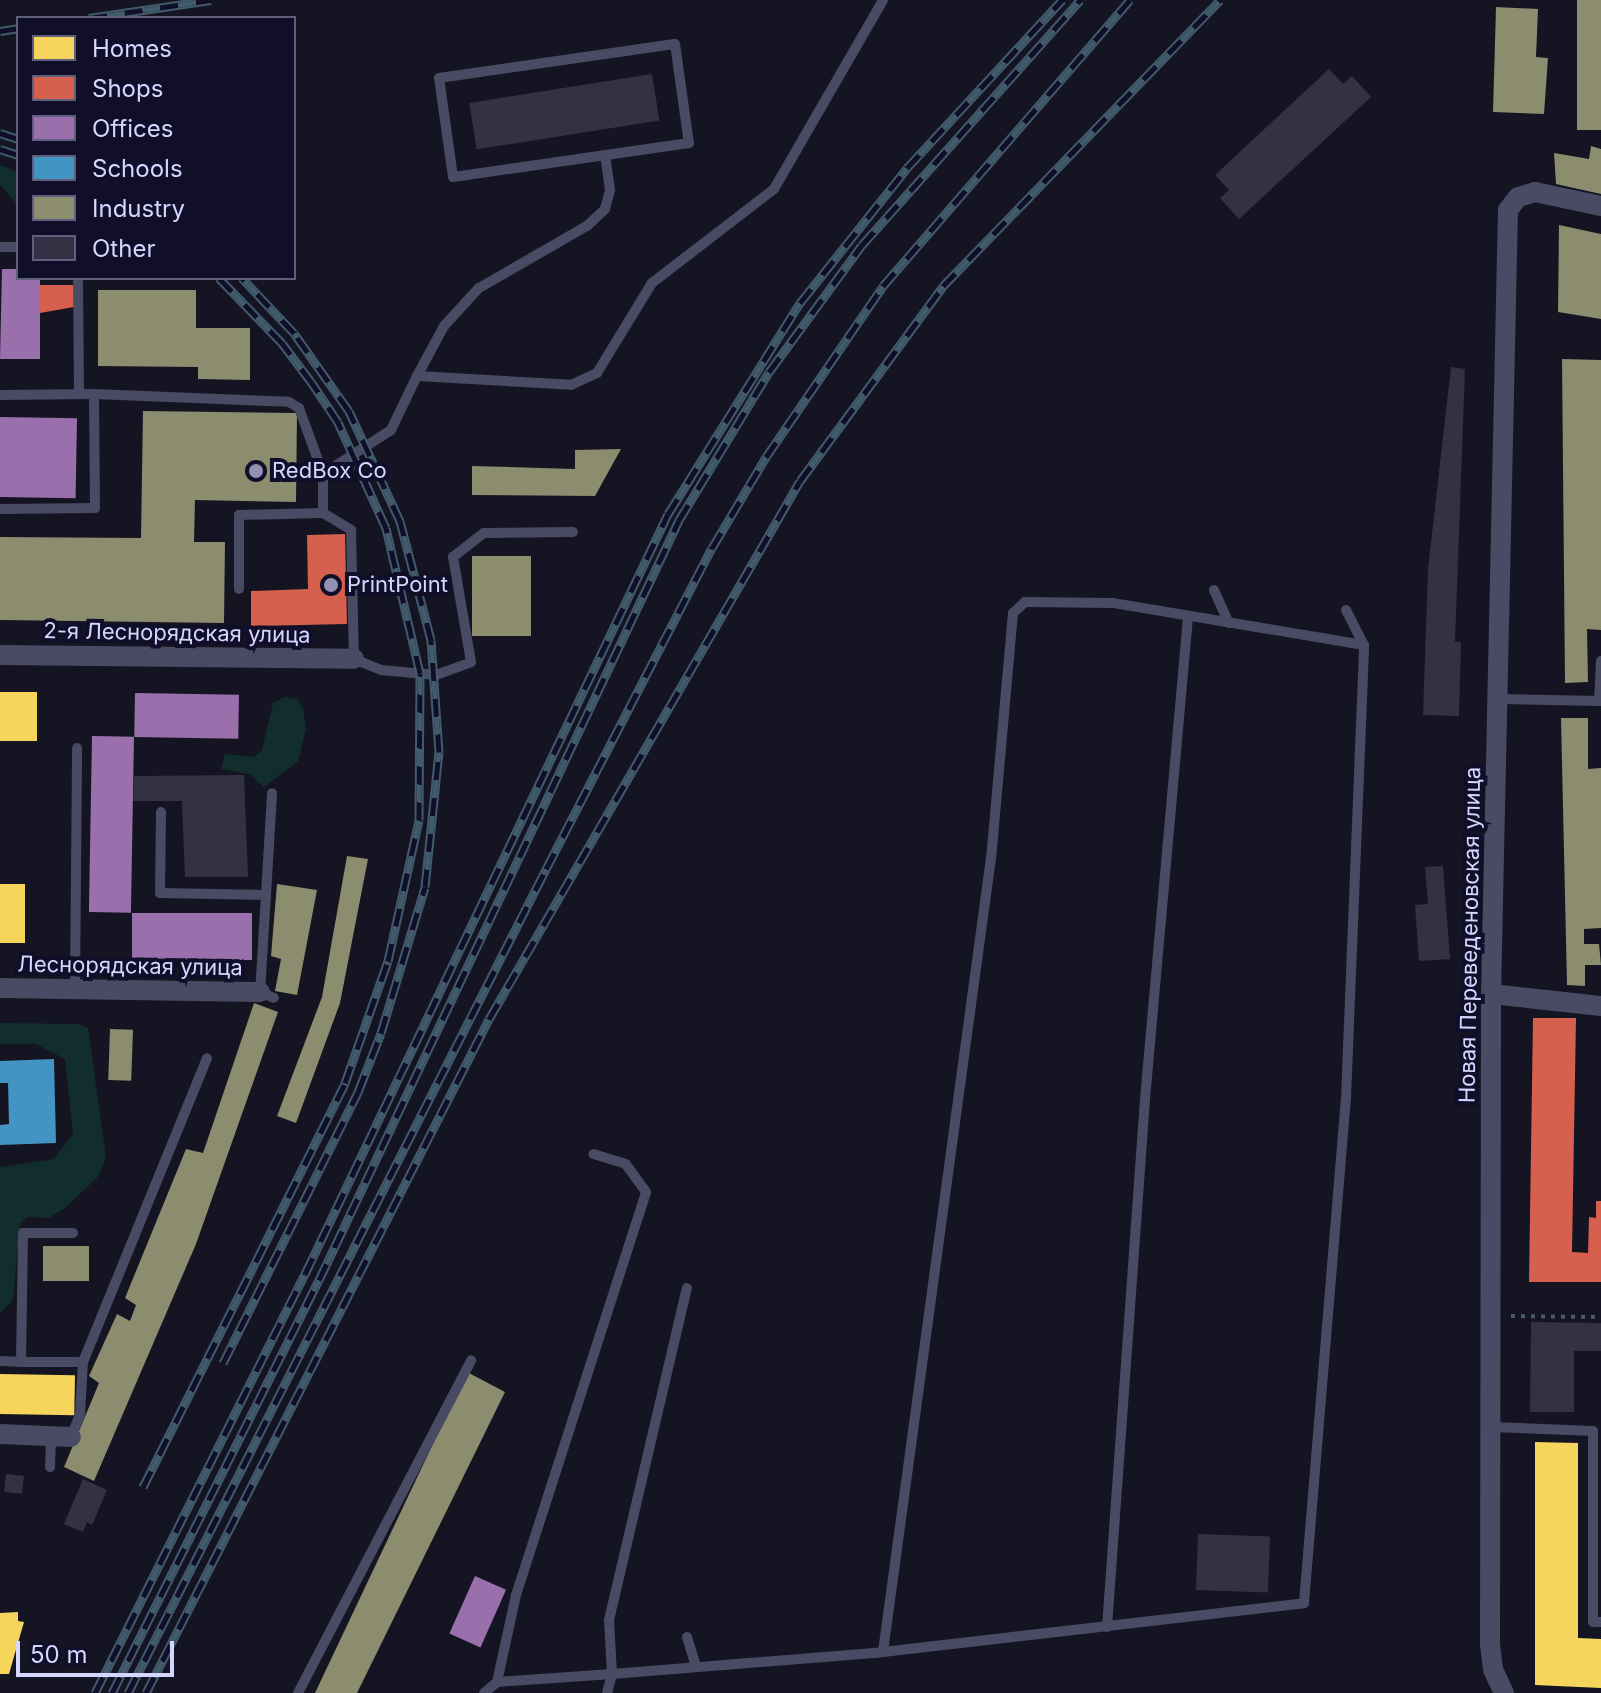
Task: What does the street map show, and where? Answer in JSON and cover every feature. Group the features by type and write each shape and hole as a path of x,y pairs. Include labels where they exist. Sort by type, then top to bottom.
{"street":[{"name":"Новая Переведеновская улица","path":"1504,1693 1493,1669 1490,1643 1491,994 1508,210 1518,197 1535,192 1601,206"},
{"name":"2-я Леснорядская улица","path":"0,655 354,659"},
{"name":"Леснорядская улица","path":"0,988 267,995"},
{"path":"1491,994 1601,1006"},
{"path":"0,1434 61,1437"}],"lane":[{"path":"417,376 571,385 597,373 652,283 774,189 883,0"},
{"path":"675,44 689,143 605,155 453,177 439,78 675,44"},
{"path":"323,474 391,430 444,326 479,288 587,226 605,209 610,190 605,155"},
{"path":"78,280 79,394"},
{"path":"0,509 95,508 94,394"},
{"path":"0,395 94,394 289,402 310,429 323,474 323,513"},
{"path":"239,589 239,515 323,513 351,530 354,659 381,670 436,675 463,669 471,662 453,557 484,533 573,532"},
{"path":"1214,590 1229,623"},
{"path":"883,1652 991,858 1013,613 1025,602 1065,600 1112,603 1364,645"},
{"path":"484,1693 497,1682 883,1652 1304,1603 1346,1098 1364,645 1346,610"},
{"path":"1107,1627 1145,1099 1188,616"},
{"path":"1498,699 1599,701 1601,661"},
{"path":"75,989 77,748"},
{"path":"267,995 266,895 272,793"},
{"path":"161,812 160,893 266,895"},
{"path":"50,1467 61,1437 80,1415 83,1362 207,1058"},
{"path":"497,1682 516,1595 646,1192 626,1164 594,1154"},
{"path":"21,1362 23,1233 73,1233"},
{"path":"607,1693 612,1674 609,1620 687,1288"},
{"path":"298,1693 471,1360"},
{"path":"0,1361 83,1362"},
{"path":"1491,1427 1593,1431 1593,1622 1601,1622"},
{"path":"687,1637 696,1667"}],"path":[{"path":"1531,1316 1601,1317"}],"green space":[{"path":"0,165 16,171 16,203 0,185"},
{"path":"285,697 297,699 303,708 306,728 298,761 264,787 249,774 221,769 225,754 254,757 262,750 273,703"},
{"path":"0,1023 78,1024 88,1028 106,1158 97,1178 66,1207 49,1218 28,1217 20,1223 13,1300 0,1313 0,1167 54,1159 73,1134 65,1059 36,1044 0,1044"}],"building: Homes":[{"path":"0,692 37,692 37,741 0,741"},
{"path":"0,884 25,884 25,943 0,943"},
{"path":"0,1374 75,1375 74,1415 0,1414"},
{"path":"1535,1442 1578,1443 1578,1638 1601,1639 1601,1688 1535,1685"},
{"path":"18,1612 18,1621 24,1622 9,1674 0,1674 0,1613"}],"building: Shops":[{"path":"40,285 74,285 74,307 40,313"},
{"path":"345,534 347,624 251,626 251,591 308,589 307,535"},
{"path":"1533,1018 1576,1018 1572,1252 1588,1253 1589,1217 1596,1218 1596,1201 1601,1201 1601,1282 1529,1282"}],"building: Offices":[{"path":"2,269 16,269 16,280 40,280 40,359 0,359"},
{"path":"0,417 77,418 76,498 0,497"},
{"path":"135,693 239,695 238,739 134,737"},
{"path":"92,736 134,737 131,913 89,912"},
{"path":"132,913 252,913 252,960 132,960"},
{"path":"475,1576 506,1590 480,1647 449,1634"}],"building: Schools":[{"path":"54,1059 56,1143 0,1145 0,1125 9,1124 8,1083 0,1083 0,1061"}],"building: Industry":[{"path":"1577,0 1601,0 1601,130 1577,130"},
{"path":"1496,7 1538,9 1536,57 1548,58 1544,114 1493,112"},
{"path":"1591,146 1601,149 1601,194 1556,184 1554,153 1589,159"},
{"path":"1559,225 1601,234 1601,319 1558,312"},
{"path":"98,290 196,290 196,328 250,328 250,380 198,379 198,367 98,366"},
{"path":"1562,359 1601,360 1601,630 1587,629 1588,682 1565,683"},
{"path":"143,411 297,413 296,502 195,500 194,542 225,542 224,623 0,620 0,537 141,538"},
{"path":"621,449 595,496 472,495 472,466 575,469 575,450"},
{"path":"472,556 531,556 531,636 472,636"},
{"path":"1561,718 1588,718 1588,769 1601,768 1601,928 1584,929 1584,944 1599,944 1601,965 1585,965 1585,986 1567,985"},
{"path":"347,856 368,859 340,1003 296,1123 277,1116 322,997"},
{"path":"277,884 317,890 297,995 275,991 281,959 271,956"},
{"path":"254,1003 278,1012 196,1244 94,1481 64,1467 99,1383 89,1376 117,1314 130,1321 136,1305 125,1298 186,1149 203,1153"},
{"path":"110,1029 133,1030 131,1081 108,1080"},
{"path":"43,1246 89,1246 89,1281 43,1281"},
{"path":"467,1372 505,1392 357,1693 315,1693"}],"building: Other":[{"path":"1329,69 1343,84 1352,76 1371,97 1239,219 1220,198 1229,190 1215,175"},
{"path":"652,74 659,120 477,149 469,103"},
{"path":"1451,367 1465,369 1455,642 1461,642 1459,716 1423,715 1428,569"},
{"path":"244,775 248,877 185,877 182,801 133,801 134,776"},
{"path":"1443,866 1450,959 1419,961 1415,905 1428,904 1425,867"},
{"path":"1531,1322 1601,1323 1601,1351 1574,1351 1574,1412 1530,1412"},
{"path":"6,1474 24,1476 22,1494 4,1492"},
{"path":"83,1479 107,1490 92,1525 87,1522 83,1532 64,1524"},
{"path":"1198,1534 1270,1537 1268,1592 1196,1590"}],"railway":[{"path":"103,16 211,0"},
{"path":"95,1693 305,1274 668,514 800,303 907,168 1062,0"},
{"path":"112,1693 319,1280 679,520 769,372 862,245 1080,0"},
{"path":"128,1693 712,548 766,457 883,286 1130,0"},
{"path":"146,1693 489,1019 800,481 943,286 1220,0"},
{"path":"0,31 16,28"},
{"path":"0,133 16,138"},
{"path":"0,149 16,154"},
{"path":"143,1487 345,1083 388,961 419,820 420,673 386,528 338,422 282,343 221,280"},
{"path":"223,1363 358,1092 381,1033 425,887 439,752 431,640 400,521 349,411 294,333 244,280"}],"place":[{"name":"RedBox Co","path":"256,471"},
{"name":"PrintPoint","path":"331,585"}]}
